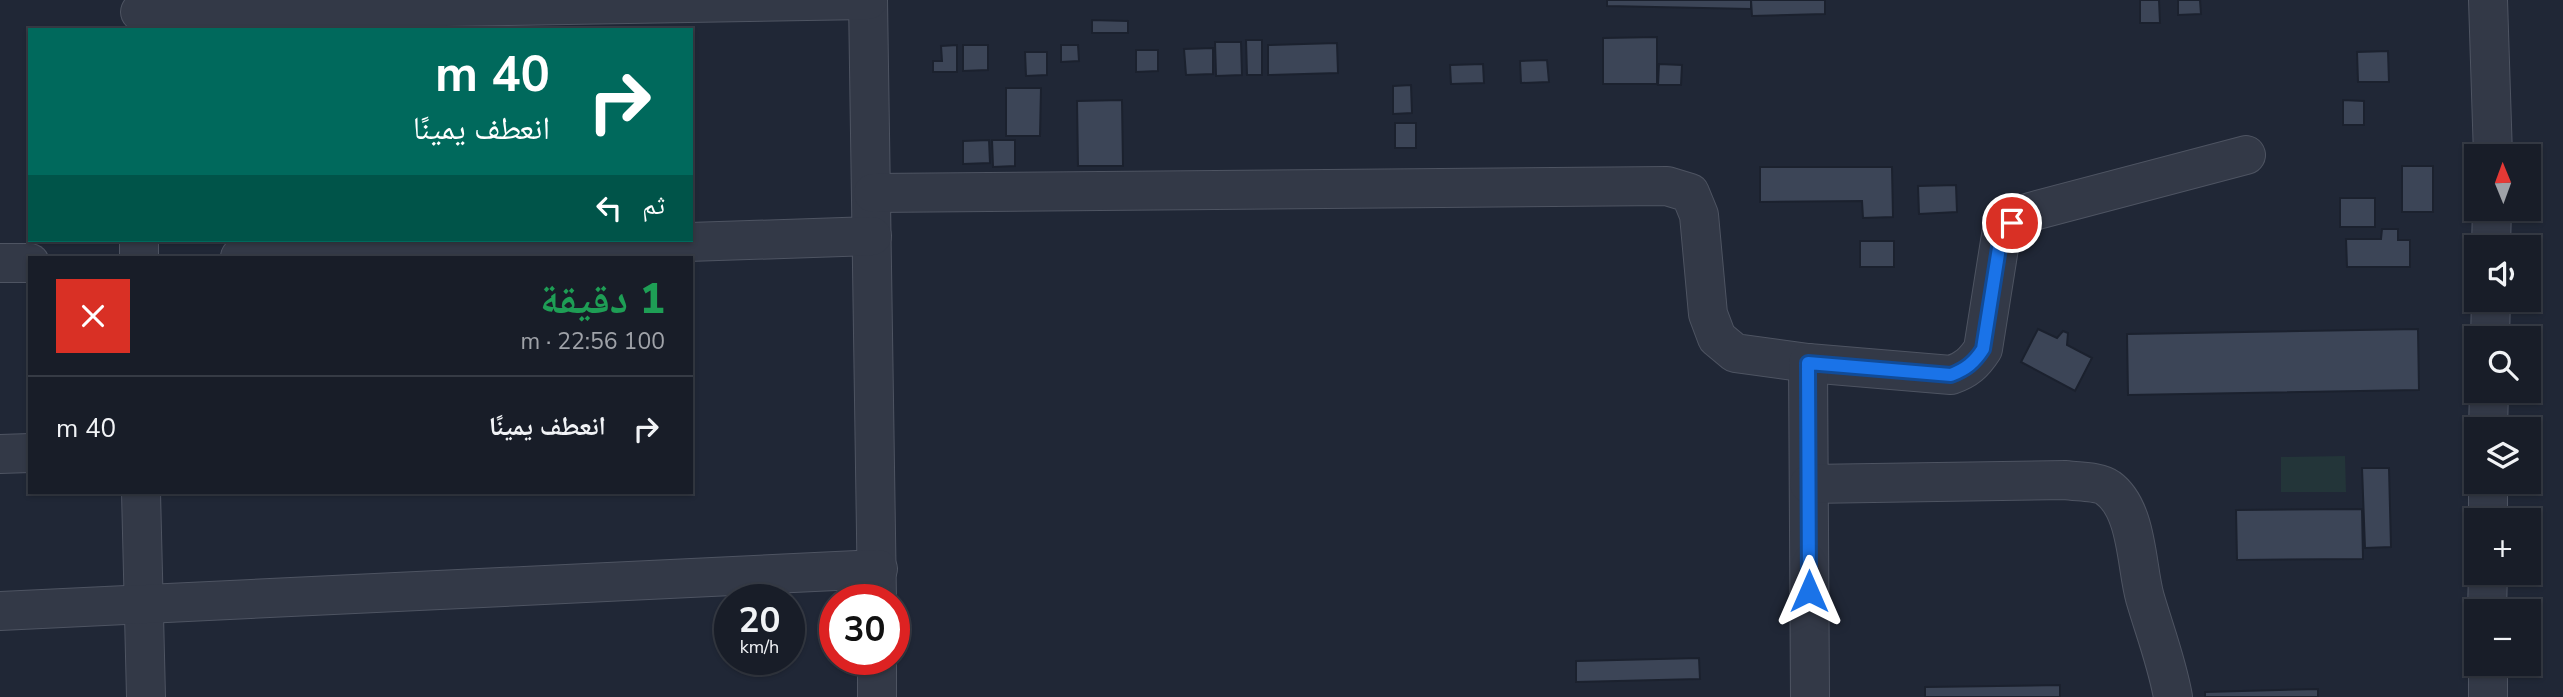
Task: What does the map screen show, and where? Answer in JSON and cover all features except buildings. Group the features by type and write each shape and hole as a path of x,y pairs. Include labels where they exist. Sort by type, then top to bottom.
{"street":[{"path":"140,14 868,0 878,584"},
{"path":"2488,0 2493,144"},
{"path":"873,193 1667,186 1690,193 1699,215 1708,314 1717,338 1735,353 1808,363 1951,375 1966,370 1983,349 2001,235 2012,223 2030,212 2246,155"},
{"path":"693,242 872,236"},
{"path":"270,256 691,242"},
{"path":"0,263 28,262"},
{"path":"1808,363 1810,697"},
{"path":"0,454 28,453"},
{"path":"1809,484 2066,480 2106,486 2120,502 2132,530 2144,596 2168,668 2173,697"},
{"path":"141,494 146,697"},
{"path":"0,611 819,587"},
{"path":"877,675 877,697"},
{"path":"2487,676 2488,697"}],"shaded area":[{"path":"2345,456 2346,492 2281,492 2281,457"}],"route":[{"path":"1809,591 1808,363 1951,375 1966,370 1983,349 2001,235 2012,223"}]}
